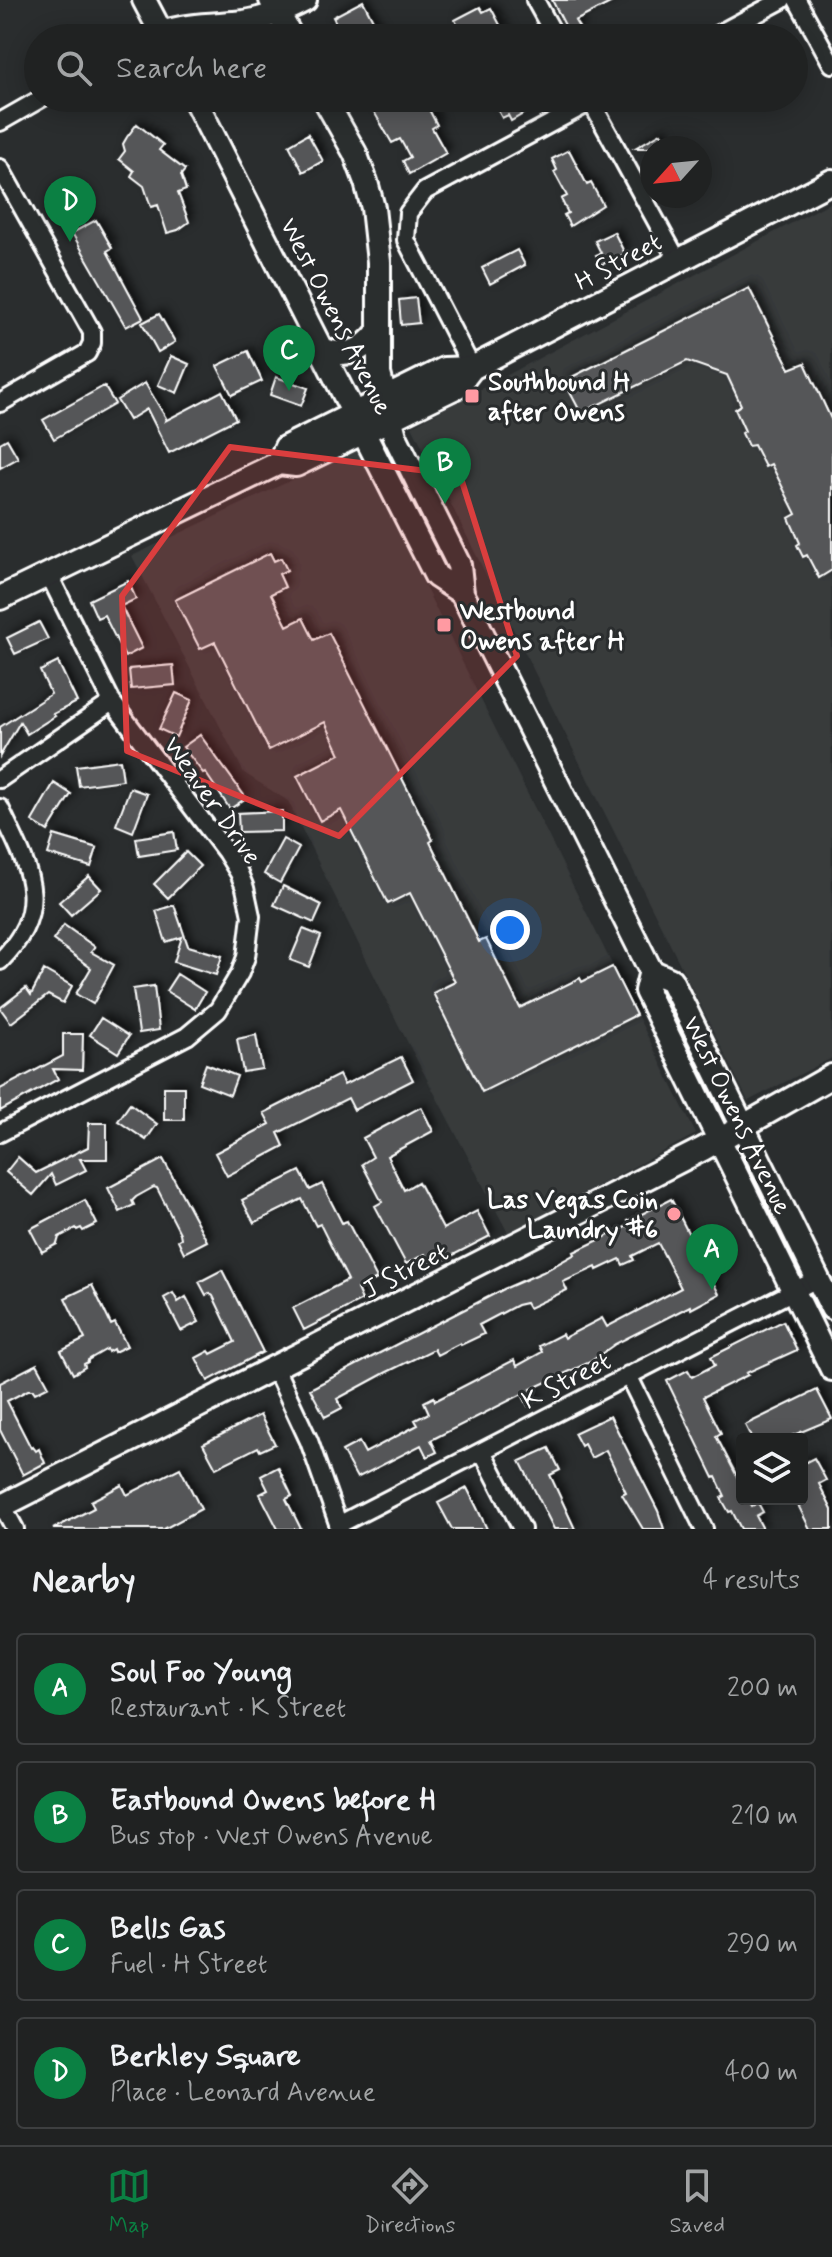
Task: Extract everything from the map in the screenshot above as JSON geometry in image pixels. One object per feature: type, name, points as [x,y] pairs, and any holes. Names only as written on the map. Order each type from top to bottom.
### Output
[{"type":"main road","points":[[144,0],[154,24]]},
{"type":"main road","points":[[214,24],[247,21],[274,6],[305,0]]},
{"type":"main road","points":[[274,6],[284,24]]},
{"type":"main road","name":"West Owens Avenue","points":[[201,112],[436,576],[462,593]]},
{"type":"main road","name":"West Owens Avenue","points":[[332,112],[355,153],[373,208],[379,262],[379,374],[395,436],[459,565],[462,593],[651,971],[671,980],[832,1308]]},
{"type":"main road","name":"H Street","points":[[0,598],[279,463],[286,447],[458,386],[472,368],[832,181]]},
{"type":"main road","points":[[323,350],[341,355],[353,353],[367,346],[378,332]]},
{"type":"main road","name":"West Owens Avenue","points":[[651,971],[646,991],[832,1369]]},
{"type":"main road","name":"J Street","points":[[1,1504],[719,1141],[832,1076]]},
{"type":"street","points":[[535,0],[548,24]]},
{"type":"street","points":[[737,24],[782,0]]},
{"type":"street","points":[[797,0],[832,64]]},
{"type":"street","points":[[0,122],[24,108]]},
{"type":"street","points":[[472,368],[406,240],[408,213],[425,191],[569,112]]},
{"type":"street","points":[[600,112],[678,261]]},
{"type":"street","points":[[0,168],[92,332],[92,343],[87,353],[0,403]]},
{"type":"street","name":"Weaver Drive","points":[[0,1133],[187,1036],[218,1010],[231,993],[246,957],[251,916],[239,873],[112,702],[49,575]]},
{"type":"street","points":[[0,779],[112,702]]},
{"type":"street","points":[[0,808],[31,873],[32,894],[29,917],[20,937],[0,961]]},
{"type":"street","name":"K Street","points":[[339,1527],[817,1279]]},
{"type":"street","points":[[275,1368],[309,1441],[339,1527]]},
{"type":"street","points":[[628,1375],[704,1529]]},
{"type":"street","points":[[482,1451],[522,1529]]},
{"type":"street","points":[[1,1504],[15,1529]]},
{"type":"highlighted area","points":[[230,447],[460,475],[517,656],[339,836],[127,751],[122,596]]},
{"type":"shaded area","points":[[831,202],[832,1058],[748,1101],[412,426]]},
{"type":"shaded area","points":[[357,449],[696,1134],[508,1233],[398,1024],[288,801],[244,773],[132,556]]},
{"type":"building","points":[[552,0],[616,0],[575,21],[577,24],[564,24]]},
{"type":"building","points":[[363,1],[375,24],[334,24],[333,17]]},
{"type":"building","points":[[480,7],[483,12],[491,8],[500,24],[457,24],[455,20]]},
{"type":"building","points":[[374,112],[430,112],[437,125],[432,128],[446,153],[409,174],[403,161],[410,157],[400,139],[392,143]]},
{"type":"building","points":[[499,112],[526,112],[511,121],[508,115],[502,118]]},
{"type":"building","points":[[137,124],[163,145],[159,150],[185,170],[181,175],[186,190],[178,193],[189,222],[178,230],[167,233],[158,205],[151,207],[144,186],[131,176],[134,171],[119,159],[125,151],[123,144]]},
{"type":"building","points":[[308,134],[323,161],[303,172],[289,145]]},
{"type":"building","points":[[569,150],[587,185],[591,183],[603,205],[570,226],[561,199],[567,196],[554,172],[557,170],[552,159]]},
{"type":"building","points":[[96,220],[112,248],[107,251],[143,318],[126,327],[72,233]]},
{"type":"building","points":[[614,232],[625,254],[601,265],[596,255],[601,253],[595,241]]},
{"type":"building","points":[[517,250],[525,265],[490,284],[482,268]]},
{"type":"building","points":[[749,288],[790,369],[805,363],[832,421],[832,570],[819,578],[807,555],[803,557],[797,545],[800,543],[789,518],[796,514],[771,464],[765,467],[754,445],[748,446],[742,433],[745,431],[735,409],[741,405],[727,375],[687,361],[581,413],[564,381]]},
{"type":"building","points":[[416,298],[419,323],[401,325],[399,300]]},
{"type":"building","points":[[159,314],[175,342],[158,352],[142,323]]},
{"type":"building","points":[[248,351],[262,381],[232,395],[217,366]]},
{"type":"building","points":[[171,356],[189,364],[177,393],[158,385]]},
{"type":"building","points":[[276,377],[308,388],[301,406],[270,395]]},
{"type":"building","points":[[145,383],[165,421],[222,391],[236,419],[169,453],[147,409],[129,420],[117,400]]},
{"type":"building","points":[[104,386],[115,404],[54,439],[43,420]]},
{"type":"building","points":[[7,439],[18,458],[0,468],[0,443]]},
{"type":"building","points":[[270,553],[274,561],[281,558],[287,570],[279,574],[285,587],[271,594],[287,626],[303,618],[314,640],[329,633],[433,840],[430,842],[479,942],[486,939],[520,1008],[580,978],[582,982],[612,967],[636,1015],[482,1092],[433,993],[455,982],[410,893],[388,904],[341,810],[320,821],[297,776],[340,754],[325,722],[269,750],[215,642],[200,649],[175,600]]},
{"type":"building","points":[[128,581],[136,599],[121,606],[142,648],[125,657],[104,615],[97,618],[89,600]]},
{"type":"building","points":[[39,622],[48,639],[15,654],[7,638]]},
{"type":"building","points":[[58,662],[77,702],[53,714],[55,716],[27,734],[20,722],[0,756],[0,727],[51,694],[40,671]]},
{"type":"building","points":[[173,665],[175,685],[131,689],[129,669]]},
{"type":"building","points":[[176,693],[192,700],[176,737],[159,729]]},
{"type":"building","points":[[200,735],[246,798],[230,809],[205,772],[183,747]]},
{"type":"building","points":[[120,760],[123,780],[79,786],[76,766]]},
{"type":"building","points":[[54,783],[71,794],[48,831],[32,821]]},
{"type":"building","points":[[130,788],[147,794],[133,832],[116,825]]},
{"type":"building","points":[[282,811],[282,831],[239,832],[238,813]]},
{"type":"building","points":[[174,832],[177,850],[139,856],[136,838]]},
{"type":"building","points":[[54,835],[97,848],[91,867],[48,854]]},
{"type":"building","points":[[283,839],[299,848],[280,883],[264,874]]},
{"type":"building","points":[[186,852],[200,866],[168,898],[154,884]]},
{"type":"building","points":[[89,876],[101,889],[71,915],[59,902]]},
{"type":"building","points":[[283,886],[322,905],[314,923],[274,905]]},
{"type":"building","points":[[174,905],[188,946],[222,956],[216,975],[174,962],[182,937],[166,942],[156,911]]},
{"type":"building","points":[[64,925],[95,947],[91,952],[114,965],[93,1004],[76,994],[91,968],[53,940]]},
{"type":"building","points":[[303,929],[321,936],[309,967],[290,960]]},
{"type":"building","points":[[44,970],[72,986],[63,1003],[48,995],[11,1023],[0,1008],[26,988],[31,995]]},
{"type":"building","points":[[177,974],[205,992],[195,1009],[166,991]]},
{"type":"building","points":[[154,986],[159,1030],[139,1033],[133,989]]},
{"type":"building","points":[[101,1018],[129,1036],[118,1053],[90,1035]]},
{"type":"building","points":[[63,1034],[83,1034],[82,1070],[53,1069],[58,1079],[0,1111],[0,1089],[63,1056]]},
{"type":"building","points":[[256,1035],[262,1069],[243,1072],[237,1039]]},
{"type":"building","points":[[401,1057],[413,1080],[354,1110],[348,1098],[278,1133],[284,1146],[227,1176],[215,1153],[270,1124],[264,1113],[339,1075],[344,1085]]},
{"type":"building","points":[[206,1064],[237,1076],[230,1095],[199,1083]]},
{"type":"building","points":[[164,1087],[184,1087],[184,1120],[164,1120]]},
{"type":"building","points":[[130,1104],[157,1124],[146,1140],[118,1121]]},
{"type":"building","points":[[421,1107],[433,1131],[387,1156],[404,1190],[418,1182],[443,1229],[477,1211],[490,1236],[432,1266],[425,1254],[406,1264],[375,1206],[382,1202],[362,1164],[373,1157],[363,1138]]},
{"type":"building","points":[[89,1123],[107,1123],[107,1159],[80,1159],[86,1170],[56,1185],[51,1174],[33,1195],[6,1172],[18,1157],[36,1173],[88,1147]]},
{"type":"building","points":[[163,1159],[207,1241],[184,1253],[178,1240],[180,1233],[157,1188],[136,1197],[132,1201],[134,1205],[120,1212],[108,1188]]},
{"type":"building","points":[[300,1171],[310,1190],[322,1184],[342,1223],[347,1221],[377,1279],[357,1289],[362,1300],[304,1330],[293,1308],[348,1280],[320,1224],[316,1226],[302,1199],[254,1223],[242,1200]]},
{"type":"building","points":[[671,1199],[719,1294],[615,1344],[590,1362],[531,1389],[537,1401],[528,1406],[522,1394],[431,1440],[437,1452],[427,1457],[421,1445],[357,1478],[342,1451],[359,1442],[365,1453],[418,1425],[415,1420],[429,1413],[424,1402],[434,1397],[435,1401],[514,1360],[517,1366],[542,1352],[539,1346],[562,1334],[564,1338],[602,1318],[607,1327],[681,1288],[658,1243],[632,1256],[634,1260],[623,1265],[620,1259],[563,1282],[567,1290],[529,1308],[526,1303],[517,1305],[479,1325],[484,1334],[461,1345],[437,1355],[434,1349],[385,1373],[337,1399],[342,1408],[325,1417],[310,1389],[543,1272]]},
{"type":"building","points":[[85,1200],[97,1224],[83,1231],[76,1228],[59,1237],[57,1244],[42,1252],[30,1229]]},
{"type":"building","points":[[222,1270],[263,1352],[208,1381],[196,1358],[235,1342],[213,1296],[209,1293],[206,1295],[199,1282]]},
{"type":"building","points":[[92,1285],[111,1325],[115,1323],[127,1346],[114,1352],[107,1349],[73,1374],[61,1351],[85,1339],[65,1298]]},
{"type":"building","points":[[173,1293],[178,1302],[186,1297],[199,1322],[181,1331],[164,1298]]},
{"type":"building","points":[[783,1321],[797,1350],[703,1397],[721,1433],[716,1436],[736,1474],[736,1505],[759,1505],[763,1512],[756,1516],[763,1529],[741,1529],[732,1511],[729,1512],[721,1498],[725,1496],[667,1381],[688,1370],[692,1377],[715,1365],[711,1357]]},
{"type":"building","points":[[37,1364],[49,1386],[35,1393],[28,1390],[7,1401],[31,1448],[39,1449],[45,1463],[23,1475],[0,1430],[0,1383]]},
{"type":"building","points":[[817,1390],[832,1419],[798,1433],[749,1433],[745,1425]]},
{"type":"building","points":[[260,1415],[275,1444],[260,1451],[258,1447],[216,1468],[203,1444]]},
{"type":"building","points":[[610,1416],[664,1529],[643,1529],[622,1494],[626,1492],[606,1450],[591,1458],[574,1433]]},
{"type":"building","points":[[549,1448],[560,1470],[550,1475],[575,1529],[554,1529],[520,1461]]},
{"type":"building","points":[[814,1458],[826,1480],[819,1484],[832,1510],[832,1529],[810,1529],[798,1505],[808,1505],[808,1461]]},
{"type":"building","points":[[278,1467],[292,1496],[286,1499],[301,1529],[278,1529],[260,1494],[268,1490],[261,1476]]},
{"type":"building","points":[[180,1468],[201,1509],[164,1529],[53,1529],[94,1508],[91,1501],[122,1485],[127,1495]]},
{"type":"building","points":[[467,1488],[487,1529],[452,1529],[438,1503]]},
{"type":"place","name":"Berkley Square","points":[[70,242]]},
{"type":"place","name":"Bells Gas","points":[[289,391]]},
{"type":"place","name":"Southbound H after Owens","points":[[472,396]]},
{"type":"place","name":"Eastbound Owens before H","points":[[445,504]]},
{"type":"place","name":"Westbound Owens after H","points":[[444,625]]},
{"type":"place","name":"Las Vegas Coin Laundry #6","points":[[674,1214]]},
{"type":"place","name":"Soul Foo Young","points":[[712,1290]]}]
